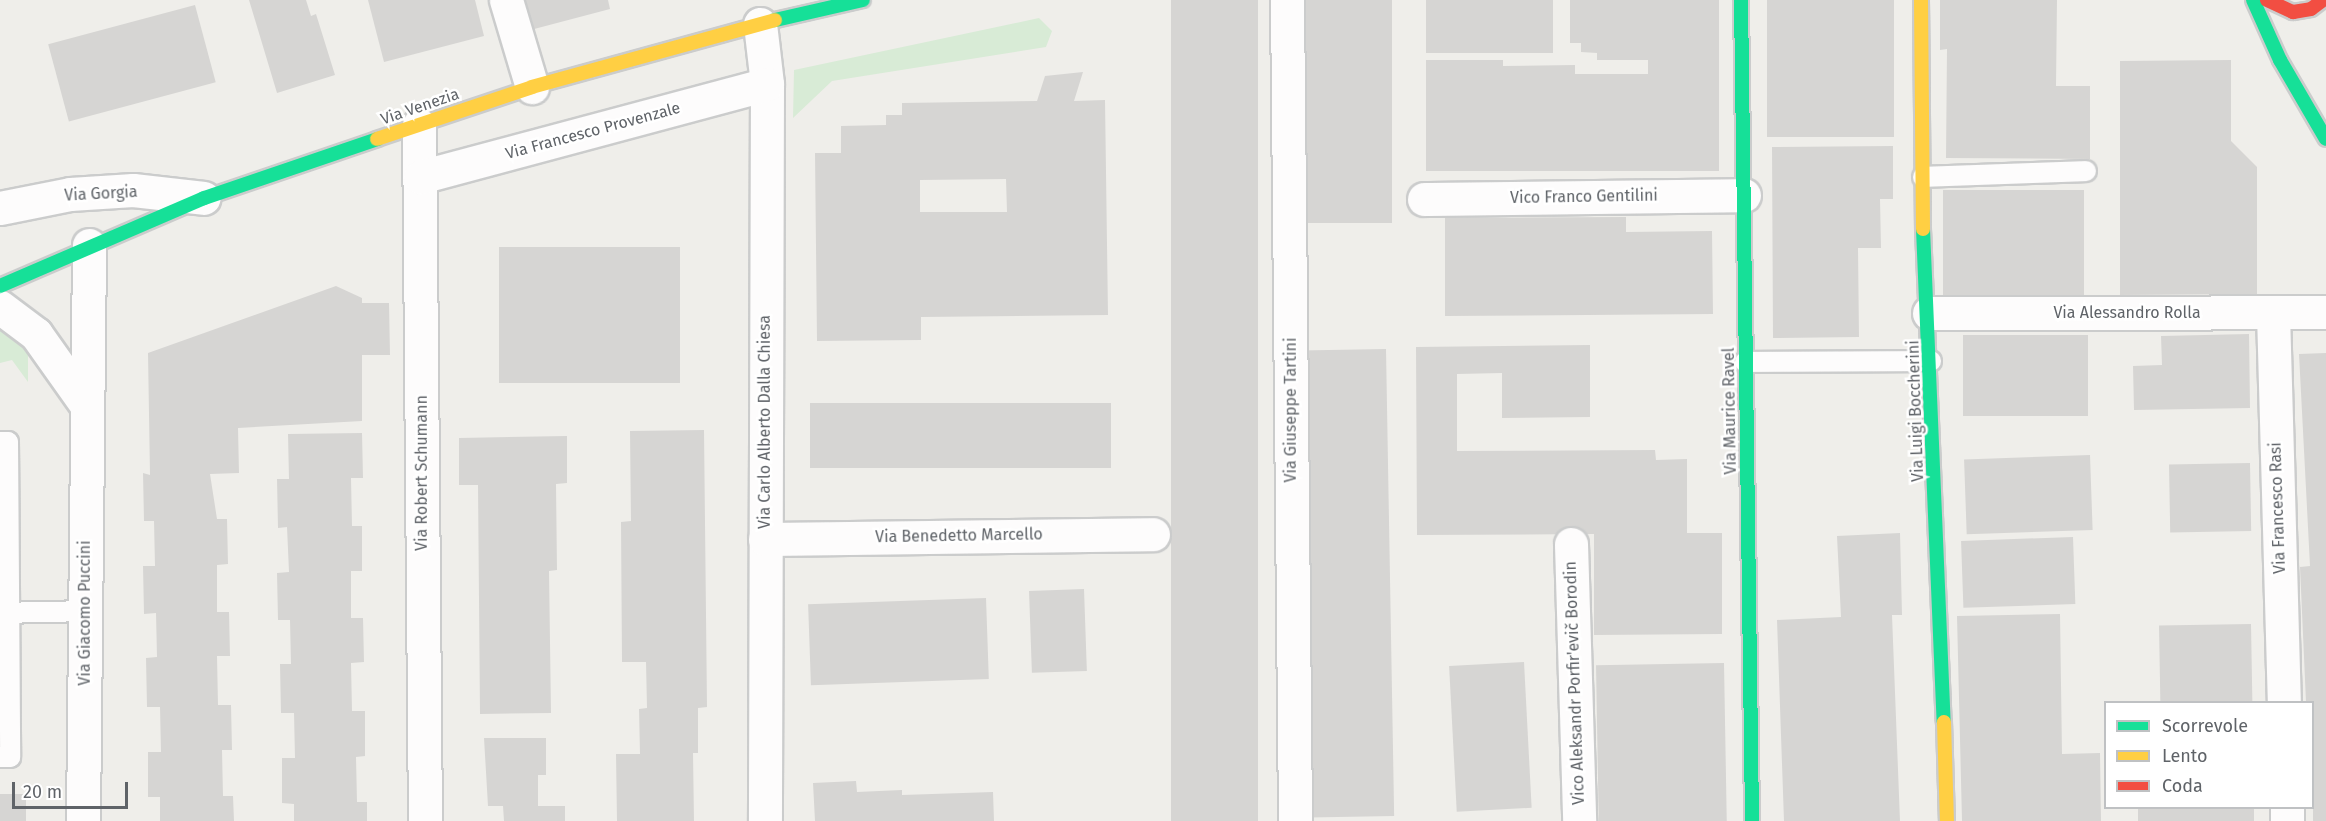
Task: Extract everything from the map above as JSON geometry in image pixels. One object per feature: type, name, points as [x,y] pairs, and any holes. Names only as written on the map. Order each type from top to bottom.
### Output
[{"type":"street","points":[[506,0],[532,87]]},
{"type":"street","name":"Via Venezia","points":[[0,286],[204,198],[532,87],[760,24],[863,0]]},
{"type":"street","name":"Via Giuseppe Tartini","points":[[1287,0],[1295,821]]},
{"type":"street","name":"Via Maurice Ravel","points":[[1741,0],[1752,821]]},
{"type":"street","name":"Via Luigi Boccherini","points":[[1921,0],[1923,268],[1929,313],[1947,821]]},
{"type":"street","points":[[2253,0],[2280,60],[2326,139]]},
{"type":"street","points":[[2267,0],[2293,12],[2311,9],[2324,0],[2326,4]]},
{"type":"street","name":"Via Carlo Alberto Dalla Chiesa","points":[[760,24],[766,84],[765,821]]},
{"type":"street","name":"Via Francesco Provenzale","points":[[420,177],[766,84]]},
{"type":"street","name":"Via Robert Schumann","points":[[419,125],[425,821]]},
{"type":"street","name":"Via Gorgia","points":[[0,208],[70,194],[133,190],[204,198]]},
{"type":"street","name":"Vico Franco Gentilini","points":[[1424,199],[1744,195]]},
{"type":"street","name":"Via Giacomo Puccini","points":[[83,821],[89,246]]},
{"type":"street","points":[[0,307],[36,334],[87,406]]},
{"type":"street","name":"Via Francesco Rasi","points":[[2273,312],[2284,701]]},
{"type":"street","name":"Via Alessandro Rolla","points":[[1929,313],[2326,312]]},
{"type":"street","name":"Via Benedetto Marcello","points":[[765,539],[1153,534]]},
{"type":"street","name":"Vico Aleksandr Porfir'evič Borodin","points":[[1571,544],[1579,821]]},
{"type":"lane","points":[[1923,177],[2086,171]]},
{"type":"lane","points":[[1745,362],[1931,361]]},
{"type":"lane","points":[[0,442],[8,442],[4,612],[10,756],[0,757]]},
{"type":"lane","points":[[4,612],[85,611]]},
{"type":"green space","points":[[1039,18],[1052,31],[1046,47],[832,81],[793,118],[794,70]]},
{"type":"green space","points":[[0,311],[28,336],[28,382],[12,360],[0,363]]},
{"type":"building","points":[[249,0],[306,0],[311,16],[316,14],[335,75],[277,93]]},
{"type":"building","points":[[368,0],[475,0],[484,36],[384,62]]},
{"type":"building","points":[[510,0],[608,0],[610,9],[519,33]]},
{"type":"building","points":[[1171,0],[1258,0],[1258,821],[1171,821]]},
{"type":"building","points":[[1302,0],[1392,0],[1392,223],[1302,223]]},
{"type":"building","points":[[1426,0],[1553,0],[1553,53],[1426,53]]},
{"type":"building","points":[[1570,0],[1719,0],[1719,171],[1426,171],[1426,60],[1503,60],[1503,66],[1575,65],[1575,74],[1648,74],[1648,60],[1597,60],[1597,53],[1581,52],[1581,43],[1570,43]]},
{"type":"building","points":[[1767,0],[1894,0],[1894,137],[1767,137]]},
{"type":"building","points":[[1940,0],[2057,0],[2056,86],[2090,86],[2090,159],[1946,158],[1947,49],[1940,50]]},
{"type":"building","points":[[195,5],[216,82],[69,122],[48,44]]},
{"type":"building","points":[[2231,60],[2231,141],[2257,167],[2257,294],[2120,295],[2120,61]]},
{"type":"building","points":[[1083,72],[1074,101],[1105,100],[1108,315],[921,317],[921,340],[817,341],[815,153],[841,153],[841,126],[886,125],[886,115],[902,115],[902,103],[1037,101],[1045,76]],"holes":[[[1006,179],[1007,212],[920,212],[920,180]]]},
{"type":"building","points":[[1893,146],[1893,199],[1880,199],[1881,248],[1858,248],[1859,337],[1773,338],[1772,147]]},
{"type":"building","points":[[1943,190],[2084,190],[2084,299],[1943,299]]},
{"type":"building","points":[[1626,217],[1626,232],[1712,231],[1713,314],[1445,316],[1445,218]]},
{"type":"building","points":[[499,247],[680,247],[680,383],[499,383]]},
{"type":"building","points":[[336,286],[362,298],[362,303],[389,303],[390,355],[362,355],[362,421],[238,428],[239,473],[210,474],[217,519],[227,519],[228,564],[217,565],[217,612],[229,612],[230,656],[217,656],[218,705],[231,705],[232,750],[222,750],[223,796],[233,796],[234,821],[160,821],[160,797],[148,797],[148,752],[161,752],[160,707],[147,707],[146,658],[157,657],[156,613],[144,614],[143,566],[155,566],[154,521],[144,521],[143,473],[150,475],[148,353]]},
{"type":"building","points":[[2249,334],[2250,408],[2134,410],[2133,366],[2162,365],[2161,336]]},
{"type":"building","points":[[1963,335],[2088,335],[2088,416],[1963,416]]},
{"type":"building","points":[[1590,345],[1590,417],[1502,418],[1502,373],[1457,374],[1457,451],[1655,450],[1656,460],[1687,459],[1687,533],[1722,533],[1722,634],[1594,635],[1594,534],[1417,535],[1416,347]]},
{"type":"building","points":[[1386,349],[1394,816],[1309,817],[1301,350]]},
{"type":"building","points":[[2326,353],[2326,821],[2313,821],[2314,701],[2306,701],[2300,567],[2310,566],[2299,354]]},
{"type":"building","points":[[810,403],[1111,403],[1111,468],[810,468]]},
{"type":"building","points":[[704,430],[707,707],[698,708],[698,753],[693,753],[694,821],[617,821],[616,754],[640,754],[639,709],[647,708],[646,662],[622,662],[621,522],[631,521],[630,431]]},
{"type":"building","points":[[362,433],[363,478],[351,478],[352,526],[362,526],[362,571],[351,571],[351,618],[363,618],[364,662],[351,663],[352,711],[365,711],[365,756],[356,757],[357,802],[367,802],[367,821],[294,821],[294,804],[282,803],[282,758],[295,758],[294,713],[281,713],[280,664],[291,664],[290,620],[278,620],[277,573],[289,572],[287,527],[278,528],[277,479],[289,479],[288,434]]},
{"type":"building","points":[[567,436],[567,483],[556,484],[557,570],[549,571],[551,713],[480,714],[478,485],[459,485],[459,438]]},
{"type":"building","points":[[2090,455],[2093,530],[1967,534],[1964,459]]},
{"type":"building","points":[[2250,463],[2251,531],[2170,532],[2169,464]]},
{"type":"building","points":[[1900,533],[1902,615],[1892,615],[1900,821],[1784,821],[1777,620],[1841,617],[1837,536]]},
{"type":"building","points":[[2073,537],[2075,604],[1963,608],[1961,541]]},
{"type":"building","points":[[1084,589],[1087,671],[1032,673],[1029,591]]},
{"type":"building","points":[[986,598],[989,679],[811,685],[808,604]]},
{"type":"building","points":[[2060,614],[2062,754],[2100,753],[2101,821],[1962,821],[1957,616]]},
{"type":"building","points":[[2251,624],[2252,701],[2160,701],[2159,626]]},
{"type":"building","points":[[1524,662],[1532,808],[1457,812],[1449,666]]},
{"type":"building","points":[[1724,663],[1727,821],[1599,821],[1596,665]]},
{"type":"building","points":[[484,738],[546,738],[546,775],[538,775],[538,806],[565,806],[565,821],[504,821],[503,806],[488,806]]},
{"type":"building","points":[[856,781],[857,792],[902,790],[902,795],[993,792],[994,821],[815,821],[813,783]]},
{"type":"building","points":[[0,794],[26,794],[26,821],[0,821]]},
{"type":"building","points":[[2138,809],[2254,809],[2254,821],[2138,821]]},
{"type":"traffic: fast","points":[[775,20],[863,0]]},
{"type":"traffic: fast","points":[[1741,0],[1752,821]]},
{"type":"traffic: fast","points":[[2253,0],[2280,60],[2326,139]]},
{"type":"traffic: fast","points":[[0,286],[204,198],[377,139]]},
{"type":"traffic: fast","points":[[1923,229],[1944,722]]},
{"type":"traffic: slow","points":[[1921,0],[1923,229]]},
{"type":"traffic: slow","points":[[377,139],[532,87],[775,20]]},
{"type":"traffic: slow","points":[[1944,722],[1947,821]]},
{"type":"traffic: jam","points":[[2267,0],[2293,12],[2311,9],[2323,0]]}]
